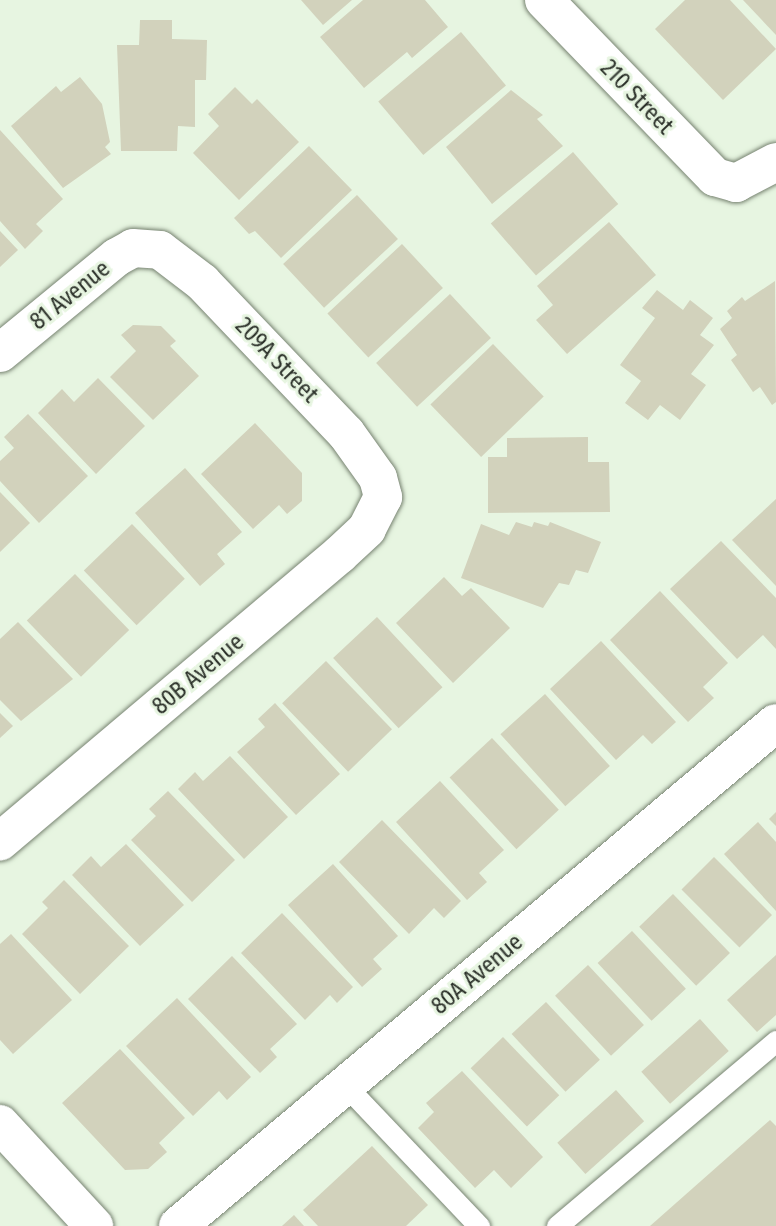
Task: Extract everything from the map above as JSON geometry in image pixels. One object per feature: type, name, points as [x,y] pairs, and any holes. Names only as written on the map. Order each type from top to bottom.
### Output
[{"type":"street","name":"210 Street","points":[[544,0],[715,177],[736,183],[776,162]]},
{"type":"street","name":"81 Avenue","points":[[0,354],[117,257],[146,246]]},
{"type":"street","name":"209A Street","points":[[146,246],[178,261],[202,282],[346,433],[378,478],[383,497]]},
{"type":"street","name":"80B Avenue","points":[[0,841],[340,555],[368,529],[383,497]]},
{"type":"street","name":"80A Avenue","points":[[178,1226],[776,723]]},
{"type":"street","points":[[0,1124],[94,1226]]},
{"type":"lane","points":[[556,1226],[776,1041]]},
{"type":"lane","points":[[345,1085],[479,1226]]},
{"type":"building","points":[[301,0],[352,0],[323,25]]},
{"type":"building","points":[[363,0],[425,0],[448,27],[412,58],[407,52],[364,88],[320,37]]},
{"type":"building","points":[[685,0],[730,0],[776,49],[723,100],[655,29]]},
{"type":"building","points":[[743,0],[776,0],[776,35]]},
{"type":"building","points":[[140,20],[172,20],[172,39],[207,40],[206,80],[195,80],[195,127],[178,126],[177,151],[121,151],[117,45],[139,45]]},
{"type":"building","points":[[461,32],[506,86],[423,155],[378,101]]},
{"type":"building","points":[[80,77],[102,104],[110,142],[105,147],[111,154],[63,188],[11,126],[56,86],[61,92]]},
{"type":"building","points":[[235,87],[252,104],[257,99],[299,142],[239,200],[193,153],[219,126],[208,114]]},
{"type":"building","points":[[511,90],[543,115],[537,119],[563,146],[492,204],[446,147]]},
{"type":"building","points":[[0,130],[63,199],[36,224],[43,231],[25,249],[0,221]]},
{"type":"building","points":[[309,146],[352,190],[281,258],[255,231],[249,234],[234,218]]},
{"type":"building","points":[[573,152],[618,204],[536,276],[491,224]]},
{"type":"building","points":[[357,195],[398,239],[324,308],[283,264]]},
{"type":"building","points":[[609,222],[656,275],[567,354],[536,320],[553,305],[537,286]]},
{"type":"building","points":[[0,231],[18,250],[0,267]]},
{"type":"building","points":[[402,244],[443,288],[368,357],[327,314]]},
{"type":"building","points":[[775,281],[776,402],[772,405],[760,387],[753,392],[731,360],[737,355],[720,329],[732,318],[727,311],[742,297],[745,301]]},
{"type":"building","points":[[657,290],[683,310],[690,300],[713,318],[700,335],[714,345],[691,374],[706,385],[680,420],[660,405],[648,420],[625,403],[641,381],[620,365],[655,318],[642,308]]},
{"type":"building","points":[[450,294],[491,338],[417,407],[376,363]]},
{"type":"building","points":[[133,325],[161,326],[176,341],[170,346],[199,376],[153,420],[110,377],[136,351],[121,335]]},
{"type":"building","points":[[493,344],[544,397],[481,457],[430,404]]},
{"type":"building","points":[[98,378],[145,426],[96,474],[38,413],[62,389],[74,402]]},
{"type":"building","points":[[28,414],[88,476],[39,523],[0,481],[0,461],[14,448],[4,437]]},
{"type":"building","points":[[255,423],[302,473],[302,501],[287,514],[279,505],[253,529],[201,474]]},
{"type":"building","points":[[588,437],[588,462],[609,462],[610,512],[488,513],[488,457],[507,457],[507,438]]},
{"type":"building","points":[[185,468],[242,532],[217,554],[225,564],[200,586],[135,513]]},
{"type":"building","points":[[0,492],[30,523],[0,552]]},
{"type":"building","points":[[776,499],[776,586],[732,540]]},
{"type":"building","points":[[516,522],[532,527],[534,522],[548,526],[550,522],[601,542],[588,573],[576,570],[569,585],[559,583],[543,608],[461,578],[481,524],[509,535]]},
{"type":"building","points":[[132,524],[185,579],[137,625],[84,571]]},
{"type":"building","points":[[721,541],[776,598],[776,649],[763,635],[737,659],[670,589]]},
{"type":"building","points":[[75,574],[129,630],[81,677],[27,621]]},
{"type":"building","points":[[444,577],[462,596],[471,588],[510,628],[453,683],[396,623]]},
{"type":"building","points":[[660,591],[728,663],[703,687],[714,698],[688,722],[610,640]]},
{"type":"building","points":[[377,617],[442,687],[399,728],[333,658]]},
{"type":"building","points":[[18,622],[73,679],[21,721],[0,700],[0,639]]},
{"type":"building","points":[[601,641],[676,722],[652,744],[643,735],[616,760],[550,689]]},
{"type":"building","points":[[326,661],[392,729],[348,772],[282,703]]},
{"type":"building","points":[[545,694],[610,766],[565,806],[500,734]]},
{"type":"building","points":[[275,703],[340,774],[296,815],[237,752],[265,727],[258,719]]},
{"type":"building","points":[[0,713],[13,726],[0,738]]},
{"type":"building","points":[[492,738],[559,810],[516,849],[450,778]]},
{"type":"building","points":[[230,756],[288,817],[244,859],[178,789],[195,772],[203,781]]},
{"type":"building","points":[[440,781],[504,850],[479,873],[487,882],[467,900],[396,822]]},
{"type":"building","points":[[168,791],[235,860],[192,902],[131,840],[156,816],[149,809]]},
{"type":"building","points":[[776,812],[776,826],[769,819]]},
{"type":"building","points":[[382,820],[461,901],[444,918],[434,908],[409,934],[339,862]]},
{"type":"building","points":[[758,822],[776,842],[776,911],[724,854]]},
{"type":"building","points":[[126,844],[184,905],[140,946],[72,875],[91,856],[101,867]]},
{"type":"building","points":[[714,857],[772,915],[739,948],[681,890]]},
{"type":"building","points":[[333,864],[398,936],[373,959],[382,969],[362,987],[288,905]]},
{"type":"building","points":[[64,880],[129,946],[80,994],[22,934],[48,908],[42,902]]},
{"type":"building","points":[[673,894],[730,953],[696,986],[639,927]]},
{"type":"building","points":[[282,913],[353,987],[337,1003],[330,995],[305,1020],[241,953]]},
{"type":"building","points":[[632,931],[686,989],[652,1021],[598,963]]},
{"type":"building","points":[[11,934],[72,1000],[13,1054],[0,1040],[0,944]]},
{"type":"building","points":[[776,955],[776,1015],[757,1032],[727,1000]]},
{"type":"building","points":[[232,956],[297,1024],[270,1049],[277,1057],[260,1073],[188,999]]},
{"type":"building","points":[[588,965],[644,1025],[611,1056],[555,996]]},
{"type":"building","points":[[177,998],[251,1077],[227,1100],[219,1091],[193,1116],[126,1046]]},
{"type":"building","points":[[546,1002],[600,1060],[566,1092],[512,1034]]},
{"type":"building","points":[[700,1019],[729,1051],[670,1104],[641,1072]]},
{"type":"building","points":[[503,1037],[559,1095],[527,1127],[471,1068]]},
{"type":"building","points":[[120,1049],[185,1118],[159,1143],[167,1152],[148,1169],[125,1170],[62,1103]]},
{"type":"building","points":[[462,1071],[543,1157],[511,1188],[494,1170],[475,1188],[418,1128],[434,1112],[426,1103]]},
{"type":"building","points":[[616,1090],[644,1121],[585,1174],[557,1143]]},
{"type":"building","points":[[770,1120],[776,1126],[776,1226],[650,1226]]},
{"type":"building","points":[[372,1146],[428,1205],[406,1226],[318,1226],[303,1210]]},
{"type":"building","points":[[294,1215],[304,1226],[282,1226]]}]
